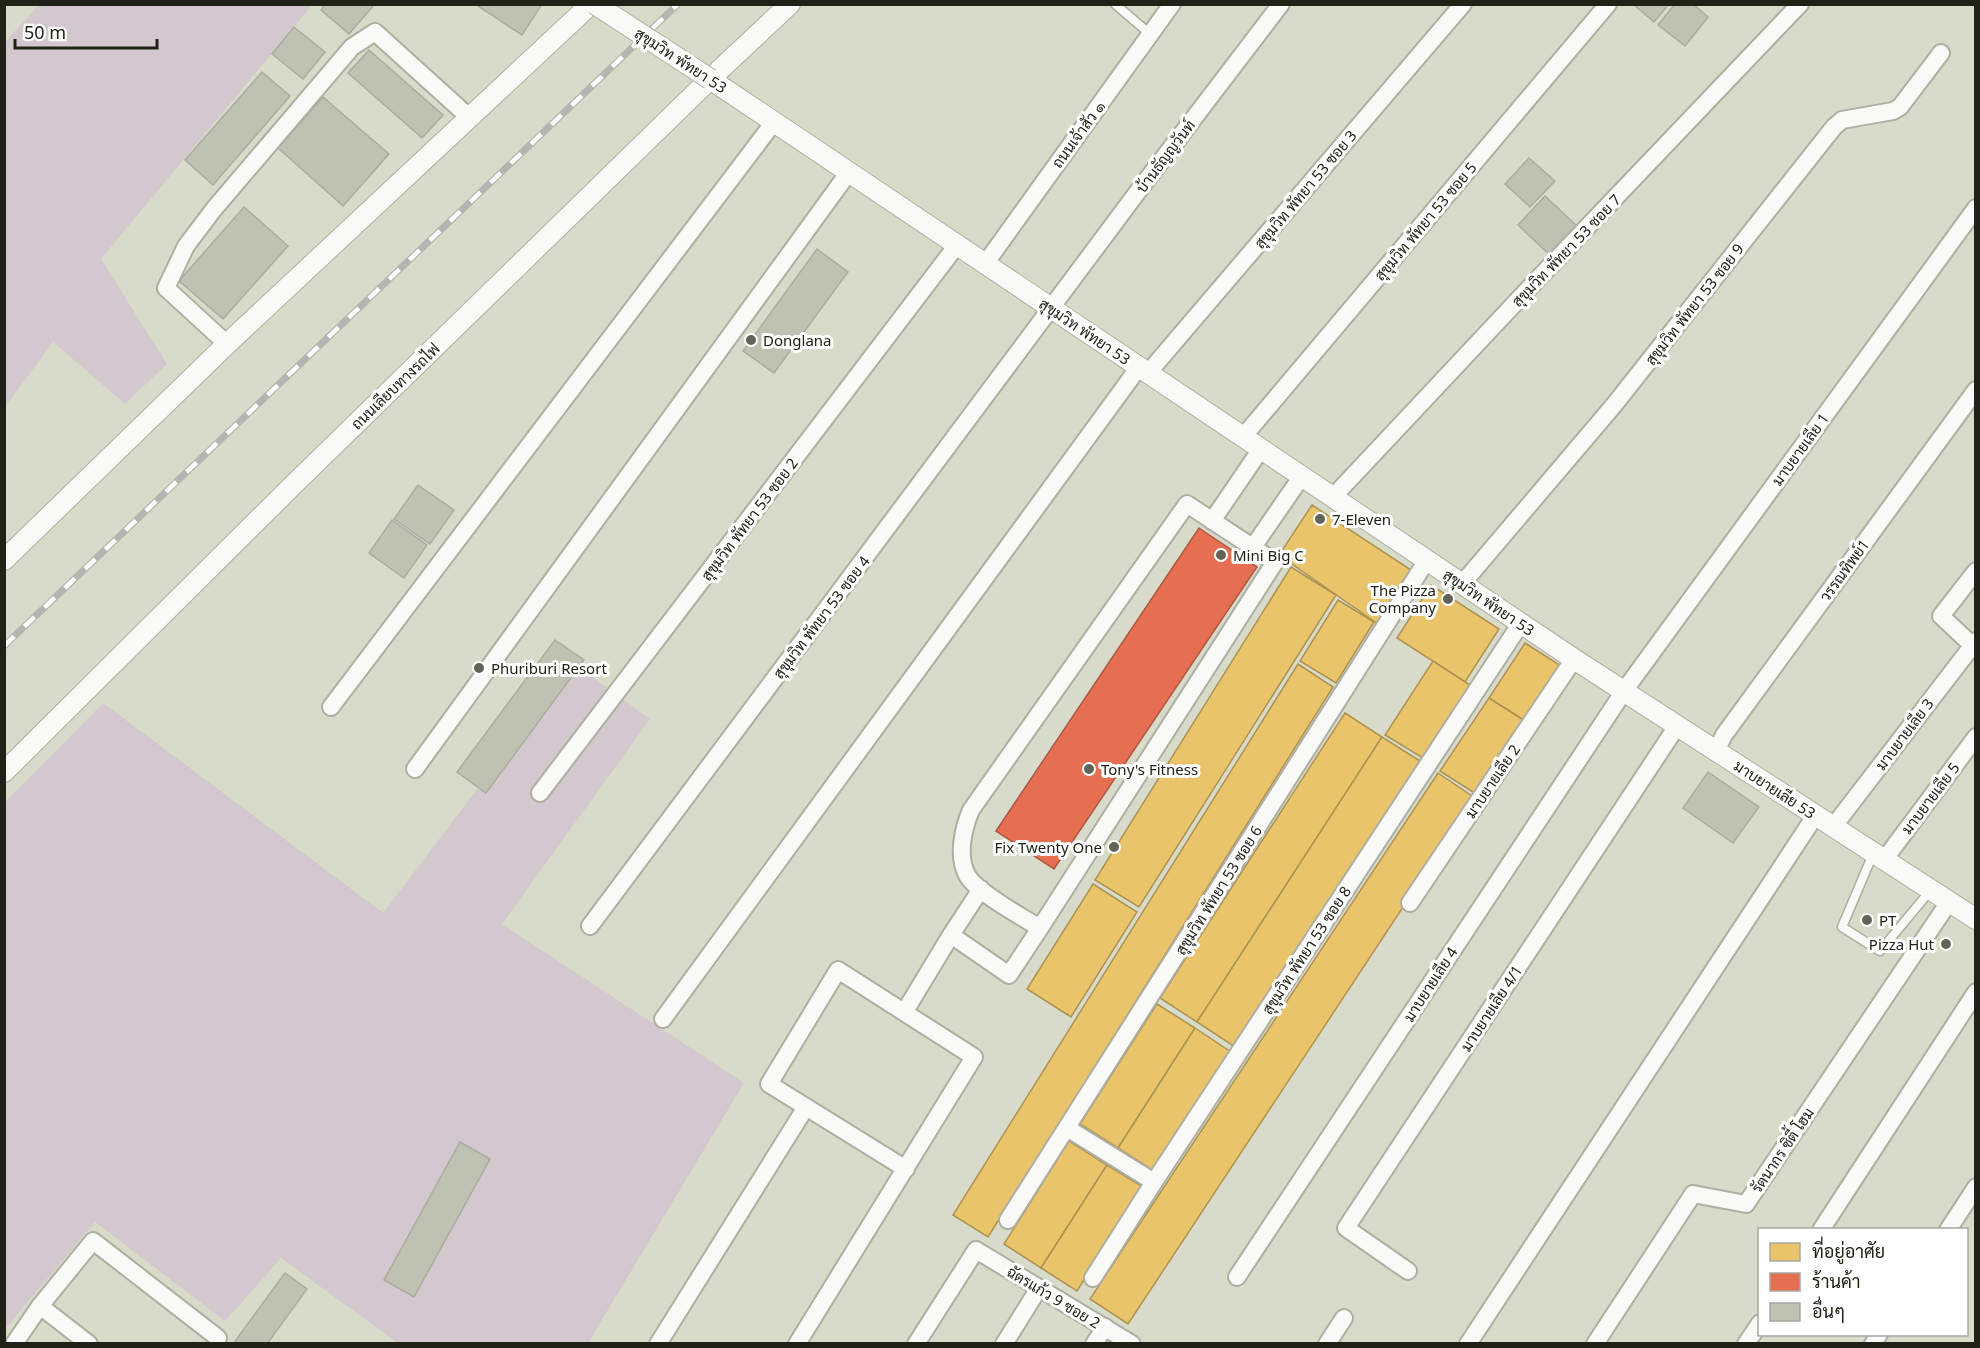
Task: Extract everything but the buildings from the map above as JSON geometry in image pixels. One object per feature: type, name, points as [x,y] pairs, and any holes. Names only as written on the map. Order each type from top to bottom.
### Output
[{"type":"street","points":[[4,560],[227,344],[591,4]]},
{"type":"street","name":"สุขุมวิท พัทยา 53","points":[[595,4],[1574,659]]},
{"type":"street","name":"ถนนเลียบทางรถไฟ","points":[[4,772],[296,482],[790,4]]},
{"type":"street","name":"ถนนเจ้าสัว ๑","points":[[985,264],[1172,4]]},
{"type":"street","name":"บ้านธัญญวันท์","points":[[1052,308],[1281,4]]},
{"type":"street","name":"สุขุมวิท พัทยา 53 ซอย 3","points":[[663,1019],[1143,370],[1463,4]]},
{"type":"street","name":"สุขุมวิท พัทยา 53 ซอย 5","points":[[1243,437],[1608,4]]},
{"type":"street","name":"สุขุมวิท พัทยา 53 ซอย 7","points":[[1333,497],[1800,4]]},
{"type":"street","points":[[227,344],[166,288],[186,246],[214,209],[352,48],[375,32],[470,118]]},
{"type":"street","name":"สุขุมวิท พัทยา 53 ซอย 9","points":[[1462,584],[1614,405],[1834,127],[1842,120],[1893,111],[1900,107],[1941,53]]},
{"type":"street","points":[[331,707],[774,122]]},
{"type":"street","points":[[415,769],[849,172]]},
{"type":"street","name":"มาบยายเลีย 1","points":[[1624,691],[1976,208]]},
{"type":"street","name":"สุขุมวิท พัทยา 53 ซอย 2","points":[[540,793],[957,245]]},
{"type":"street","name":"สุขุมวิท พัทยา 53 ซอย 4","points":[[590,926],[1052,308]]},
{"type":"street","name":"วรรณทิพย์1","points":[[1716,751],[1724,735],[1976,390]]},
{"type":"street","points":[[1212,521],[1260,448]]},
{"type":"street","points":[[1252,547],[1302,476]]},
{"type":"street","points":[[951,935],[1009,975],[1040,928],[1275,562],[1187,504],[971,810],[963,829],[962,852],[967,875],[981,890],[1040,928]]},
{"type":"street","name":"สุขุมวิท พัทยา 53 ซอย 6","points":[[1008,1220],[1427,560]]},
{"type":"street","points":[[1974,643],[1941,616],[1976,571]]},
{"type":"street","name":"สุขุมวิท พัทยา 53 ซอย 8","points":[[1093,1278],[1521,623]]},
{"type":"street","name":"มาบยายเลีย 3","points":[[1833,827],[1974,643]]},
{"type":"street","name":"มาบยายเลีย 53","points":[[1574,659],[1976,920]]},
{"type":"street","name":"มาบยายเลีย 2","points":[[1410,903],[1574,659]]},
{"type":"street","name":"มาบยายเลีย 4","points":[[1237,1277],[1624,691]]},
{"type":"street","name":"มาบยายเลีย 4/1","points":[[1408,1271],[1346,1228],[1677,726]]},
{"type":"street","name":"มาบยายเลีย 5","points":[[1879,857],[1976,737]]},
{"type":"street","points":[[1468,1344],[1815,816]]},
{"type":"street","points":[[905,1011],[981,890]]},
{"type":"street","name":"รัตนากร ซิตี้ โฮม","points":[[1595,1344],[1693,1194],[1746,1204],[1949,902]]},
{"type":"street","points":[[797,1344],[906,1170],[974,1057],[838,970],[769,1084],[906,1170]]},
{"type":"street","points":[[1822,1228],[1976,992]]},
{"type":"street","points":[[658,1344],[806,1107]]},
{"type":"street","points":[[1067,1128],[1154,1182]]},
{"type":"street","points":[[1949,1228],[1976,1188]]},
{"type":"street","points":[[14,1344],[40,1306],[93,1241],[218,1338]]},
{"type":"street","name":"ฉัตรแก้ว 9 ซอย 2","points":[[916,1344],[975,1250],[1132,1344]]},
{"type":"street","points":[[1004,1344],[1039,1288]]},
{"type":"street","points":[[40,1306],[89,1344]]},
{"type":"street","points":[[1327,1344],[1344,1317]]},
{"type":"street","points":[[1746,1344],[1758,1326]]},
{"type":"street","points":[[1094,1344],[1105,1327]]},
{"type":"lane","points":[[1115,4],[1150,34]]},
{"type":"lane","points":[[1879,857],[1842,927],[1880,951],[1931,891]]},
{"type":"shaded area","points":[[39,5],[312,5],[101,259],[167,364],[125,404],[53,342],[5,407],[5,42]]},
{"type":"shaded area","points":[[573,663],[650,719],[502,924],[744,1083],[588,1343],[398,1343],[281,1258],[225,1321],[95,1222],[5,1329],[5,802],[103,703],[383,913]]},
{"type":"railway","points":[[4,646],[678,4]]},
{"type":"place","name":"Donglana","points":[[751,340]]},
{"type":"place","name":"7-Eleven","points":[[1320,519]]},
{"type":"place","name":"Mini Big C","points":[[1221,555]]},
{"type":"place","name":"The Pizza Company","points":[[1448,599]]},
{"type":"place","name":"Phuriburi Resort","points":[[479,668]]},
{"type":"place","name":"Tony's Fitness","points":[[1089,769]]},
{"type":"place","name":"Fix Twenty One","points":[[1114,847]]},
{"type":"place","name":"PT","points":[[1867,920]]},
{"type":"place","name":"Pizza Hut","points":[[1946,944]]}]
